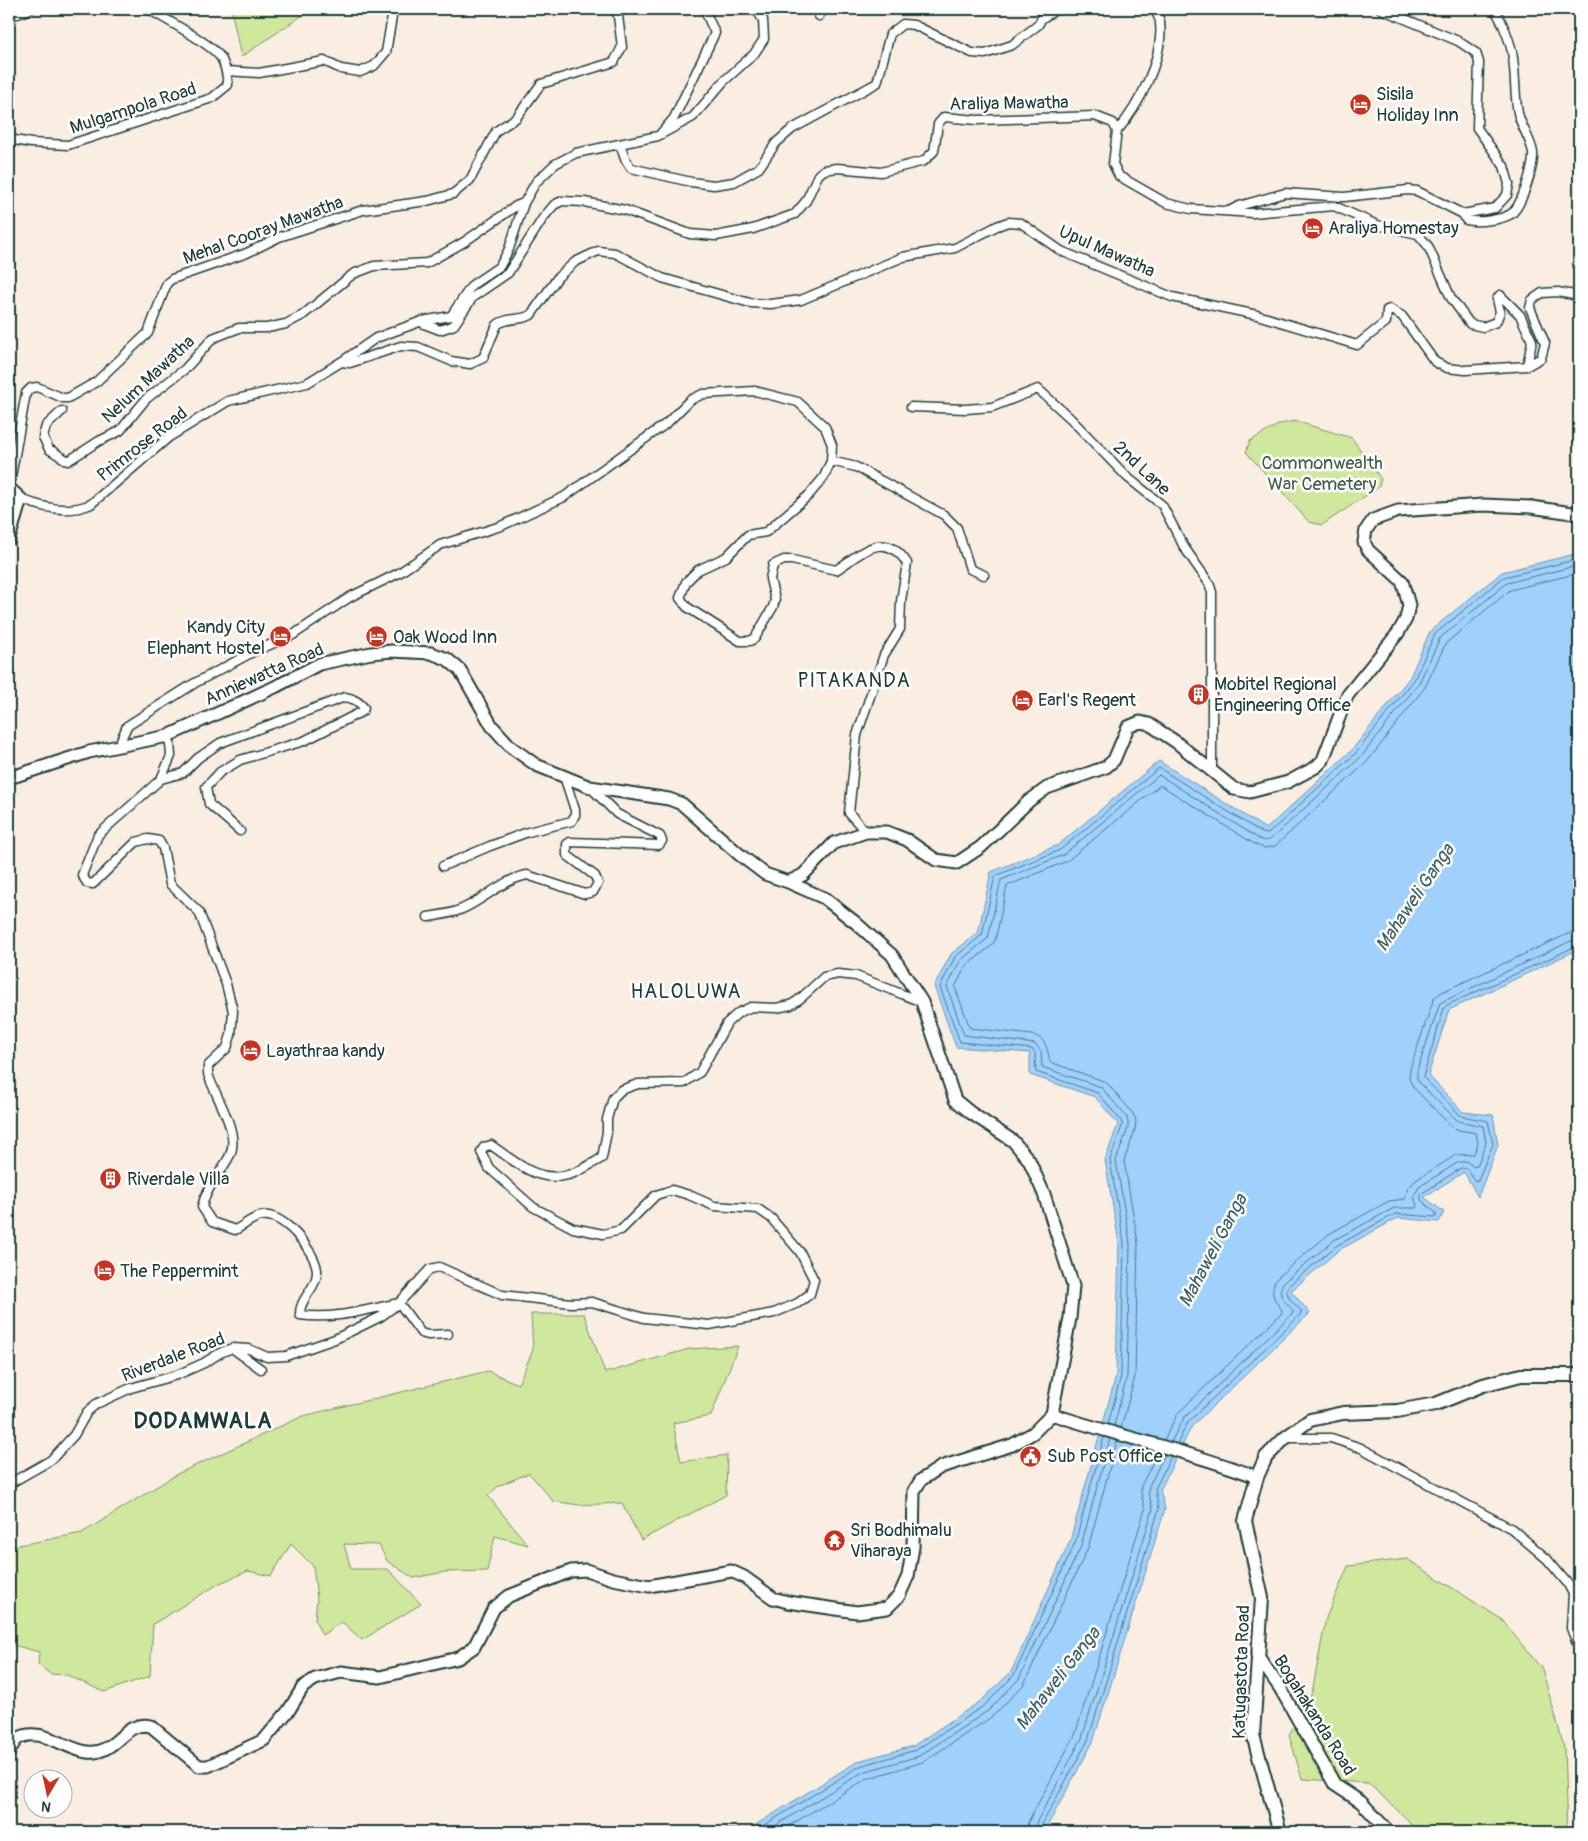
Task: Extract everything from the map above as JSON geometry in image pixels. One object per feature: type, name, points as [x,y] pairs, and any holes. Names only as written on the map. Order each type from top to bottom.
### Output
[{"type":"main road","name":"Katugastota Road","points":[[1280,1832],[1253,1735],[1262,1598],[1245,1522],[1257,1477],[1266,1457],[1285,1438],[1310,1420],[1343,1413],[1397,1411],[1436,1404],[1483,1385],[1521,1375],[1579,1375]]},
{"type":"street","points":[[9,13],[18,14],[30,9]]},
{"type":"street","points":[[140,9],[150,10],[212,48],[222,58],[226,71],[259,73],[324,61],[340,68],[360,72],[374,66],[386,52],[393,11],[395,9]]},
{"type":"street","name":"Mehal Cooray Mawatha","points":[[9,488],[26,393],[31,388],[37,387],[68,398],[96,382],[148,333],[167,283],[172,279],[247,253],[279,237],[362,210],[427,201],[453,194],[470,180],[496,131],[516,118],[541,84],[614,62],[622,47],[618,16],[615,9]]},
{"type":"street","points":[[658,136],[674,118],[715,32],[704,9]]},
{"type":"street","name":"Primrose Road","points":[[21,499],[33,504],[69,510],[81,509],[91,504],[168,438],[228,401],[308,383],[376,338],[422,320],[451,316],[472,285],[500,266],[509,249],[524,203],[536,182],[554,164],[576,153],[658,136],[694,117],[724,81],[754,54],[764,39],[763,20],[756,9]]},
{"type":"street","points":[[620,144],[625,159],[631,168],[690,182],[714,185],[734,182],[759,168],[776,143],[792,129],[877,83],[890,34],[902,24],[914,25],[972,53],[984,54],[1012,45],[1038,25],[1047,9]]},
{"type":"street","points":[[1043,18],[1057,9]]},
{"type":"street","points":[[1154,9],[1160,22],[1159,48],[1145,88],[1124,123],[1117,131],[1113,164],[1119,176],[1166,202],[1191,208],[1253,213],[1334,206],[1377,226],[1418,234],[1428,246],[1451,298],[1470,324],[1483,327],[1496,322],[1500,312],[1498,300],[1500,295],[1520,315],[1532,341],[1527,366]]},
{"type":"street","points":[[1229,211],[1239,206],[1285,193],[1344,197],[1408,190],[1463,214],[1495,208],[1507,195],[1509,184],[1504,166],[1477,128],[1479,62],[1476,53],[1458,41],[1381,9]]},
{"type":"street","points":[[1463,214],[1466,220],[1472,222],[1490,220],[1511,213],[1520,202],[1529,176],[1533,154],[1518,114],[1512,52],[1503,23],[1495,9]]},
{"type":"street","name":"Mulgampola Road","points":[[9,139],[31,143],[68,145],[212,98],[228,84],[226,71]]},
{"type":"street","name":"Araliya Mawatha","points":[[422,320],[424,324],[440,330],[454,325],[473,297],[508,273],[543,218],[554,205],[562,201],[584,202],[625,210],[690,234],[716,236],[754,229],[794,214],[806,200],[818,175],[824,170],[837,168],[882,172],[924,161],[934,151],[938,124],[944,117],[977,120],[1095,116],[1113,123],[1117,131]]},
{"type":"street","name":"Nelum Mawatha","points":[[62,411],[46,426],[43,437],[49,449],[68,461],[99,441],[120,431],[146,399],[185,369],[213,338],[239,328],[267,328],[286,324],[303,315],[353,274],[374,266],[427,263],[464,242],[516,206],[524,203]]},
{"type":"street","name":"Upul Mawatha","points":[[342,362],[350,363],[401,346],[418,348],[451,361],[470,364],[483,358],[497,324],[501,321],[525,319],[532,315],[558,277],[575,262],[598,252],[615,253],[662,278],[750,302],[771,304],[801,300],[903,257],[955,248],[1008,222],[1021,223],[1061,251],[1172,297],[1258,315],[1358,345],[1386,322],[1387,310],[1390,309],[1402,316],[1435,362],[1447,368],[1465,370],[1527,366]]},
{"type":"street","points":[[1527,366],[1541,358],[1546,343],[1530,308],[1532,300],[1542,293],[1558,292],[1579,296]]},
{"type":"street","name":"2nd Lane","points":[[911,408],[966,409],[992,407],[1038,390],[1070,418],[1127,477],[1162,505],[1184,547],[1209,583],[1212,592],[1212,772]]},
{"type":"street","points":[[118,747],[126,726],[195,682],[293,634],[350,597],[399,573],[440,545],[501,526],[564,497],[666,423],[690,400],[703,394],[755,392],[798,402],[825,426],[832,445],[831,461],[824,477],[809,495],[766,532],[748,534],[726,557],[698,570],[686,582],[680,598],[687,607],[740,641],[750,641],[755,638],[773,608],[775,600],[770,579],[773,565],[784,560],[792,560],[836,570],[873,546],[886,545],[901,554],[907,563],[901,601],[900,629],[884,655],[857,735],[848,813],[866,832]]},
{"type":"street","points":[[831,461],[856,467],[944,515],[956,528],[970,569],[984,575]]},
{"type":"street","points":[[9,488],[21,499],[9,539]]},
{"type":"street","points":[[788,882],[803,874],[834,843],[866,832],[886,832],[908,840],[936,860],[957,863],[981,847],[1029,801],[1047,788],[1106,767],[1114,760],[1128,727],[1140,722],[1149,724],[1176,742],[1234,788],[1250,792],[1288,782],[1316,767],[1323,760],[1347,696],[1398,633],[1406,619],[1410,605],[1402,581],[1368,550],[1364,542],[1366,530],[1373,520],[1398,511],[1484,505],[1531,507],[1579,514]]},
{"type":"street","name":"Anniewatta Road","points":[[9,778],[89,752],[168,736],[275,687],[319,664],[372,653],[392,651],[431,652],[447,659],[460,670],[492,726],[511,747],[536,765],[590,787],[669,799],[682,804],[740,855],[765,874],[824,898],[892,956],[922,1002],[955,1100],[971,1114],[1013,1141],[1029,1160],[1044,1194],[1072,1286],[1070,1318],[1052,1414]]},
{"type":"street","points":[[240,831],[209,804],[206,787],[220,772],[240,760],[304,741],[363,711],[362,705],[345,697],[220,742],[183,772],[161,780],[98,835],[82,875],[86,883],[93,884],[136,842],[148,839],[159,842],[163,848],[170,884],[199,912],[223,975],[234,1011],[231,1035],[227,1048],[208,1066],[208,1074],[233,1133],[231,1155],[204,1196],[202,1208],[212,1222],[235,1230],[262,1216],[271,1217],[298,1235],[311,1252],[317,1270],[315,1284],[299,1307],[300,1315],[318,1318],[399,1303],[421,1333],[428,1335],[448,1334]]},
{"type":"street","points":[[161,780],[171,756],[168,736]]},
{"type":"street","points":[[442,866],[528,832],[572,820],[575,810],[564,776]]},
{"type":"street","points":[[428,917],[464,908],[497,887],[520,876],[527,875],[585,894],[593,892],[598,883],[597,879],[567,855],[567,844],[570,842],[659,845],[662,841],[660,836],[617,814],[590,787]]},
{"type":"street","name":"Riverdale Road","points":[[9,1484],[51,1460],[74,1435],[87,1412],[96,1404],[131,1388],[177,1375],[232,1348],[249,1349],[267,1356],[286,1356],[335,1339],[380,1317],[399,1303],[430,1269],[439,1267],[502,1295],[572,1303],[592,1302],[644,1318],[680,1323],[709,1325],[774,1313],[798,1303],[810,1294],[814,1280],[800,1252],[771,1218],[758,1209],[714,1206],[689,1194],[672,1190],[656,1195],[621,1230],[604,1234],[573,1228],[534,1207],[489,1168],[481,1152],[484,1147],[491,1145],[533,1173],[546,1178],[573,1174],[602,1158],[607,1132],[607,1119],[613,1098],[622,1090],[638,1084],[684,1083],[700,1072],[727,1023],[738,1013],[751,1007],[776,1008],[791,1004],[802,998],[824,977],[838,974],[856,976],[922,1002]]},
{"type":"street","points":[[232,1348],[262,1369]]},
{"type":"street","points":[[9,1752],[16,1740],[26,1736],[38,1735],[86,1752],[97,1752],[105,1750],[136,1725],[144,1724],[152,1726],[198,1766],[208,1766],[264,1740],[289,1710],[303,1687],[315,1679],[341,1672],[380,1677],[458,1658],[474,1647],[494,1608],[509,1596],[571,1571],[586,1570],[613,1579],[650,1586],[731,1572],[744,1577],[773,1598],[788,1602],[857,1612],[887,1608],[898,1596],[908,1576],[913,1547],[914,1491],[921,1480],[941,1467],[1012,1445],[1033,1433],[1052,1414],[1083,1425],[1216,1462],[1257,1477]]},
{"type":"street","points":[[1285,1438],[1331,1438],[1361,1448],[1512,1529],[1547,1559],[1568,1584],[1573,1594],[1571,1628],[1579,1649]]},
{"type":"street","name":"Bogahakanda Road","points":[[1257,1655],[1280,1688],[1335,1785],[1360,1802],[1389,1832]]},
{"type":"green space","points":[[231,9],[312,9],[241,57]]},
{"type":"green space","name":"Commonwealth War Cemetery","points":[[1295,421],[1352,438],[1381,479],[1379,487],[1322,525],[1309,522],[1246,452],[1250,441],[1280,424]]},
{"type":"green space","points":[[531,1314],[584,1314],[605,1373],[689,1349],[738,1346],[711,1416],[673,1423],[681,1462],[727,1455],[726,1495],[641,1540],[622,1503],[579,1505],[553,1501],[529,1473],[498,1486],[488,1496],[528,1545],[495,1536],[487,1571],[445,1572],[413,1578],[387,1561],[379,1545],[344,1544],[351,1569],[388,1569],[421,1604],[362,1640],[342,1622],[322,1635],[315,1620],[317,1598],[313,1566],[291,1544],[271,1576],[248,1571],[220,1583],[153,1624],[150,1676],[104,1692],[67,1675],[50,1674],[38,1664],[39,1652],[9,1644],[9,1547],[82,1533],[177,1474],[303,1416],[488,1371],[518,1384],[533,1350]]},
{"type":"green space","points":[[1407,1559],[1501,1619],[1542,1669],[1564,1747],[1567,1832],[1415,1832],[1409,1821],[1368,1783],[1302,1779],[1289,1735],[1312,1693],[1326,1618],[1348,1566]]},
{"type":"water","name":"Mahaweli Ganga","points":[[1579,553],[1579,949],[1449,1010],[1428,1075],[1463,1112],[1493,1115],[1498,1145],[1478,1197],[1464,1172],[1424,1197],[1444,1212],[1439,1222],[1398,1218],[1339,1250],[1291,1291],[1310,1313],[1192,1426],[1160,1490],[1165,1509],[1093,1742],[1044,1832],[407,1832],[433,1829],[749,1829],[858,1761],[913,1746],[982,1700],[1011,1672],[1070,1541],[1116,1376],[1119,1243],[1105,1160],[1118,1124],[1095,1097],[1030,1075],[1030,1053],[956,1047],[934,986],[951,954],[978,933],[991,872],[1058,845],[1159,761],[1266,829],[1352,750],[1410,677],[1430,631],[1502,572]]},
{"type":"place","name":"Sisila Holiday Inn","points":[[1360,104]]},
{"type":"place","name":"Araliya Homestay","points":[[1312,228]]},
{"type":"place","name":"Kandy City Elephant Hostel","points":[[281,637]]},
{"type":"place","name":"Oak Wood Inn","points":[[377,637]]},
{"type":"place","name":"Mobitel Regional Engineering Office","points":[[1198,694]]},
{"type":"place","name":"Earl's Regent","points":[[1022,700]]},
{"type":"place","name":"Layathraa kandy","points":[[250,1051]]},
{"type":"place","name":"Riverdale Villa","points":[[111,1179]]},
{"type":"place","name":"The Peppermint","points":[[104,1271]]},
{"type":"place","name":"Sub Post Office","points":[[1031,1456]]},
{"type":"place","name":"Sri Bodhimalu Viharaya","points":[[834,1540]]},
{"type":"district","name":"PITAKANDA","points":[[854,680]]},
{"type":"district","name":"HALOLUWA","points":[[686,991]]},
{"type":"district","name":"DODAMWALA","points":[[203,1420]]}]
